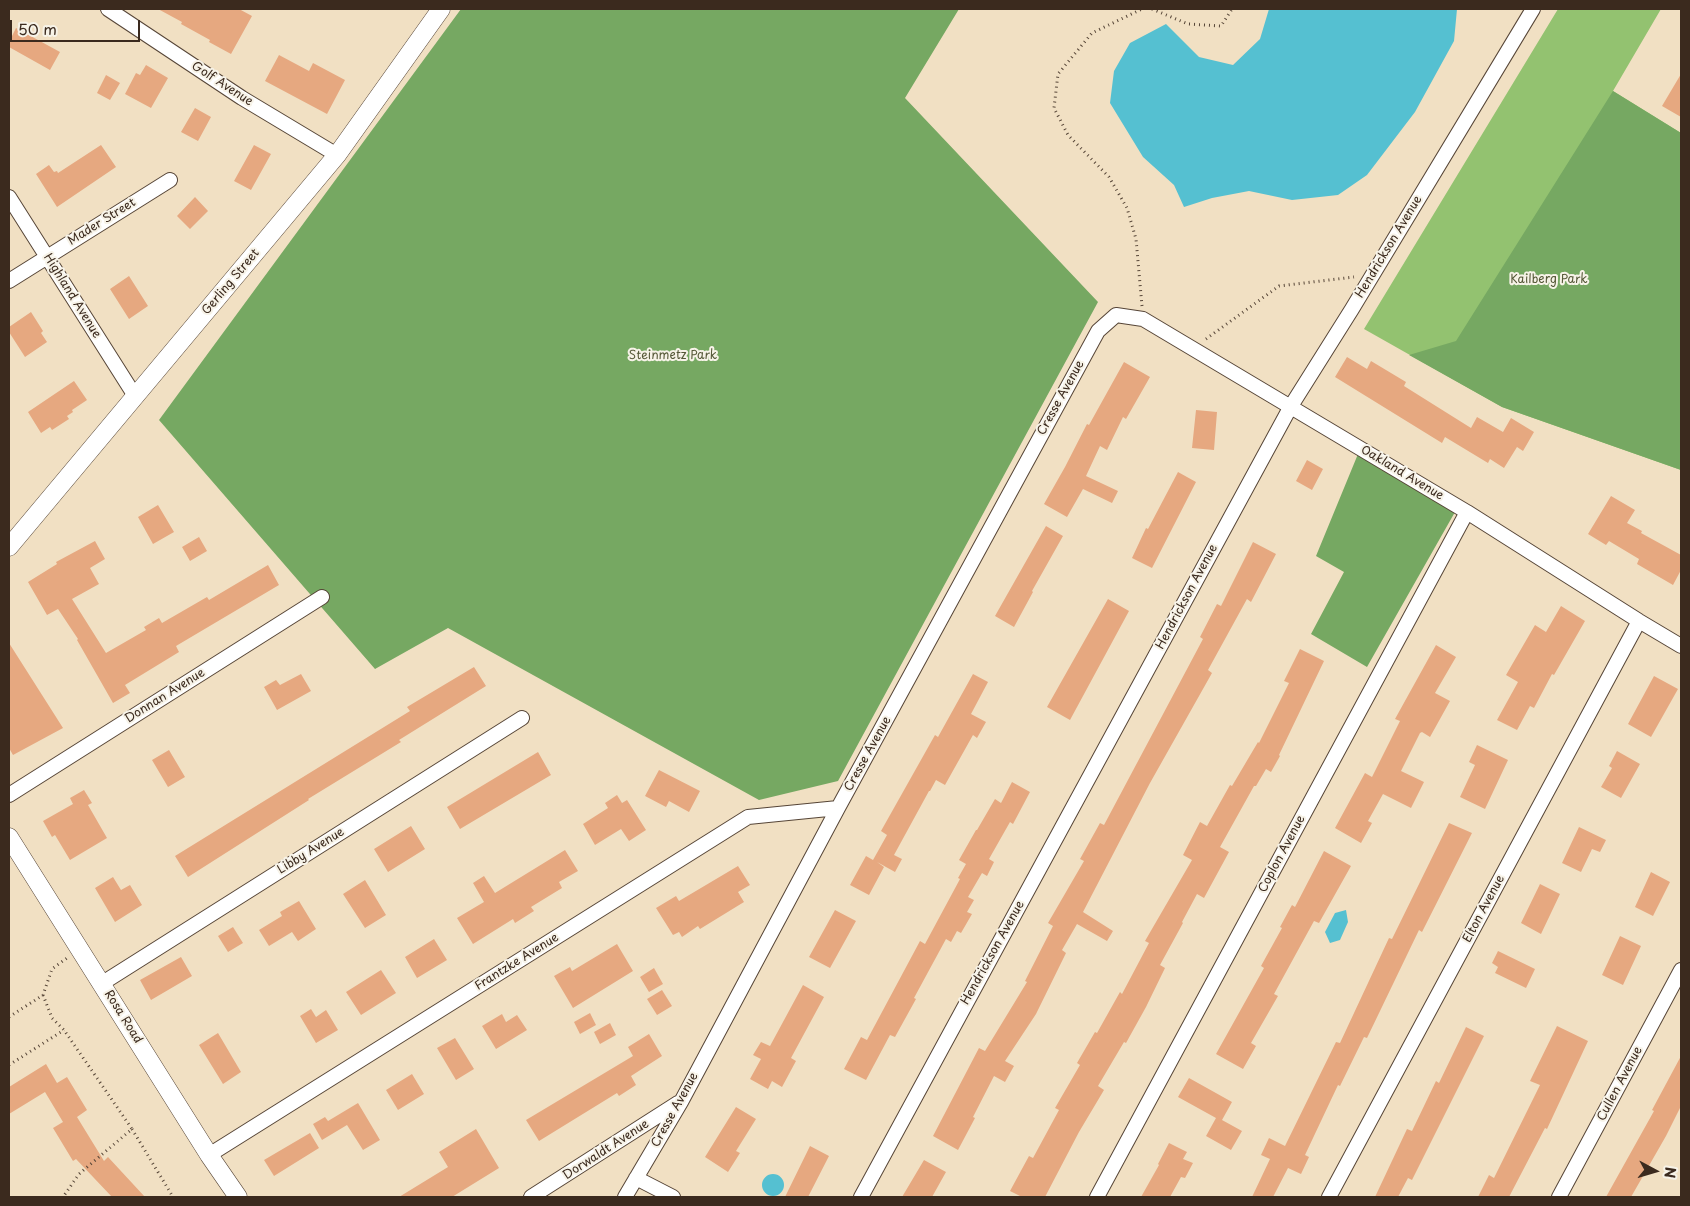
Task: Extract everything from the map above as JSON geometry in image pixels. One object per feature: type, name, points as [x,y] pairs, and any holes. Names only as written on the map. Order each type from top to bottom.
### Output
[{"type":"street","name":"Golf Avenue","points":[[108,9],[242,98],[337,156]]},
{"type":"street","name":"Gerling Street","points":[[9,547],[337,156],[442,9]]},
{"type":"street","name":"Hendrickson Avenue","points":[[860,1197],[1291,406],[1533,9]]},
{"type":"street","name":"Mader Street","points":[[9,281],[170,180]]},
{"type":"street","name":"Highland Avenue","points":[[9,197],[135,396]]},
{"type":"street","name":"Oakland Avenue","points":[[1116,315],[1143,319],[1193,348],[1467,512],[1681,646]]},
{"type":"street","name":"Cresse Avenue","points":[[626,1197],[681,1102],[838,808],[1098,331],[1116,315]]},
{"type":"street","name":"Coplon Avenue","points":[[1096,1197],[1467,512]]},
{"type":"street","name":"Donnan Avenue","points":[[9,795],[322,597]]},
{"type":"street","name":"Elton Avenue","points":[[1329,1197],[1639,621]]},
{"type":"street","name":"Libby Avenue","points":[[102,984],[522,718]]},
{"type":"street","name":"Frantzke Avenue","points":[[209,1155],[748,817],[838,808]]},
{"type":"street","name":"Rosa Road","points":[[9,837],[209,1155],[238,1197]]},
{"type":"street","name":"Cullen Avenue","points":[[1559,1197],[1678,985],[1681,970]]},
{"type":"street","name":"Dorwaldt Avenue","points":[[531,1197],[681,1102]]},
{"type":"street","points":[[636,1178],[673,1197]]},
{"type":"path","points":[[1142,9],[1092,33],[1058,74],[1054,108],[1068,135],[1109,177],[1127,208],[1136,239],[1143,319]]},
{"type":"path","points":[[1152,9],[1188,24],[1221,26],[1232,9]]},
{"type":"path","points":[[1193,348],[1278,286],[1372,275]]},
{"type":"path","points":[[9,1016],[43,995],[52,969],[79,948]]},
{"type":"path","points":[[43,995],[52,1018],[64,1030],[132,1129],[173,1197]]},
{"type":"path","points":[[9,1065],[64,1030]]},
{"type":"path","points":[[63,1197],[79,1174],[132,1129]]},
{"type":"green space","name":"Steinmetz Park","points":[[461,9],[959,9],[905,98],[1098,302],[838,781],[759,800],[448,628],[375,669],[159,420]]},
{"type":"green space","name":"Kailberg Park","points":[[1558,9],[1661,9],[1613,91],[1681,133],[1681,470],[1502,407],[1364,329]]},
{"type":"green space","name":"Kailberg Park","points":[[1613,91],[1681,133],[1681,470],[1502,407],[1409,355],[1456,341]]},
{"type":"green space","points":[[1358,454],[1455,512],[1367,667],[1311,634],[1344,572],[1316,556]]},
{"type":"water","points":[[1269,9],[1457,9],[1454,41],[1415,112],[1367,175],[1338,195],[1292,200],[1249,191],[1212,198],[1184,207],[1174,185],[1143,157],[1110,103],[1114,71],[1130,43],[1166,24],[1199,57],[1233,65],[1260,39]]},
{"type":"water","points":[[1346,910],[1348,922],[1340,940],[1330,943],[1325,932],[1335,913]]},
{"type":"water","points":[[773,1174],[781,1177],[784,1185],[781,1193],[773,1196],[765,1193],[762,1185],[765,1177]]},
{"type":"building","points":[[158,9],[239,9],[252,16],[231,54],[181,24],[182,22]]},
{"type":"building","points":[[16,28],[60,52],[50,70],[9,47],[9,42]]},
{"type":"building","points":[[279,55],[309,71],[313,63],[345,80],[327,114],[265,81]]},
{"type":"building","points":[[146,65],[168,78],[151,108],[125,94],[136,73],[140,75]]},
{"type":"building","points":[[1681,74],[1681,117],[1662,106]]},
{"type":"building","points":[[106,75],[120,83],[110,100],[97,93]]},
{"type":"building","points":[[195,108],[211,117],[198,141],[181,132]]},
{"type":"building","points":[[101,145],[116,167],[57,207],[36,174],[49,165],[54,172],[57,171],[58,173]]},
{"type":"building","points":[[254,145],[271,154],[251,190],[234,181]]},
{"type":"building","points":[[195,197],[208,211],[190,229],[177,216]]},
{"type":"building","points":[[129,276],[148,306],[129,319],[110,289]]},
{"type":"building","points":[[31,312],[43,331],[41,333],[47,342],[25,357],[9,332],[9,327]]},
{"type":"building","points":[[1347,357],[1367,369],[1371,361],[1406,382],[1404,386],[1471,428],[1477,417],[1503,432],[1511,418],[1534,432],[1523,451],[1517,447],[1504,468],[1490,459],[1488,463],[1445,437],[1442,443],[1335,377]]},
{"type":"building","points":[[1124,362],[1150,377],[1126,419],[1123,417],[1107,450],[1100,446],[1086,476],[1118,491],[1112,503],[1083,489],[1067,517],[1044,504],[1087,424],[1089,425]]},
{"type":"building","points":[[74,381],[87,400],[72,410],[73,412],[67,416],[69,419],[52,430],[50,427],[41,433],[28,412]]},
{"type":"building","points":[[1196,410],[1217,412],[1214,450],[1192,448]]},
{"type":"building","points":[[1307,460],[1323,469],[1312,490],[1296,481]]},
{"type":"building","points":[[1178,472],[1196,482],[1152,568],[1132,558],[1146,528],[1148,529]]},
{"type":"building","points":[[1611,496],[1635,510],[1627,523],[1681,555],[1681,570],[1673,585],[1637,564],[1639,559],[1609,541],[1606,545],[1588,534]]},
{"type":"building","points":[[158,505],[174,532],[153,544],[138,517]]},
{"type":"building","points":[[1046,526],[1063,536],[1014,627],[995,616]]},
{"type":"building","points":[[199,537],[207,551],[190,561],[182,547]]},
{"type":"building","points":[[95,541],[105,559],[90,568],[99,584],[72,599],[106,653],[146,630],[144,627],[159,618],[162,623],[207,597],[209,600],[268,565],[279,585],[176,646],[179,652],[125,685],[130,693],[113,703],[78,639],[58,609],[47,615],[28,582],[57,564],[56,562]]},
{"type":"building","points":[[1253,542],[1276,554],[1251,602],[1247,599],[1208,670],[1212,673],[1150,783],[1083,912],[1113,931],[1107,941],[1077,924],[1062,950],[1066,953],[1036,1014],[1005,1061],[1014,1066],[1005,1082],[994,1076],[958,1150],[933,1136],[979,1048],[985,1051],[1027,982],[1025,981],[1053,926],[1048,923],[1084,861],[1080,859],[1100,823],[1104,825],[1203,639],[1200,637],[1217,604],[1221,606]]},
{"type":"building","points":[[1108,599],[1129,611],[1070,720],[1047,707]]},
{"type":"building","points":[[1561,606],[1585,621],[1554,675],[1552,674],[1534,708],[1530,706],[1517,730],[1497,720],[1518,682],[1506,675],[1535,625],[1546,632]]},
{"type":"building","points":[[9,643],[63,728],[13,755],[9,748]]},
{"type":"building","points":[[1436,645],[1456,657],[1435,693],[1450,701],[1430,737],[1422,732],[1420,733],[1401,771],[1424,782],[1411,808],[1383,794],[1368,821],[1372,823],[1361,843],[1335,828],[1365,773],[1372,777],[1400,721],[1395,719]]},
{"type":"building","points":[[1300,649],[1324,661],[1280,756],[1271,772],[1266,769],[1256,786],[1254,786],[1220,847],[1229,852],[1204,898],[1197,894],[1182,922],[1160,965],[1165,968],[1146,1007],[1126,1043],[1124,1042],[1098,1086],[1104,1090],[1079,1132],[1045,1197],[1022,1197],[1010,1191],[1029,1156],[1033,1158],[1059,1110],[1055,1108],[1080,1065],[1077,1063],[1095,1032],[1097,1033],[1120,992],[1122,994],[1149,943],[1145,941],[1192,860],[1183,855],[1200,822],[1207,826],[1230,785],[1232,786],[1259,743],[1289,683],[1284,681]]},
{"type":"building","points":[[474,667],[486,686],[188,877],[175,856],[410,711],[407,707]]},
{"type":"building","points":[[301,674],[311,691],[277,710],[264,687],[276,680],[280,685]]},
{"type":"building","points":[[973,674],[988,682],[971,714],[986,722],[977,738],[973,735],[945,785],[936,780],[929,791],[894,855],[902,859],[895,872],[877,862],[884,867],[869,895],[850,885],[866,856],[873,860],[887,835],[881,831],[935,735],[938,737]]},
{"type":"building","points":[[1654,676],[1678,689],[1651,737],[1628,724]]},
{"type":"building","points":[[1477,745],[1508,760],[1485,809],[1460,797],[1475,765],[1469,762]]},
{"type":"building","points":[[169,750],[185,777],[168,787],[152,760]]},
{"type":"building","points":[[1617,751],[1640,764],[1621,798],[1601,787],[1612,768],[1609,766]]},
{"type":"building","points":[[538,752],[551,775],[460,829],[447,807]]},
{"type":"building","points":[[659,770],[700,791],[689,812],[669,801],[666,807],[645,796]]},
{"type":"building","points":[[1012,782],[1030,792],[1013,824],[1010,822],[989,859],[994,862],[987,876],[982,873],[968,897],[974,900],[967,912],[972,914],[961,933],[957,931],[951,942],[946,939],[895,1037],[890,1035],[866,1080],[844,1069],[861,1037],[867,1040],[920,941],[925,944],[960,879],[958,878],[966,864],[959,860],[976,830],[995,799],[1001,803]]},
{"type":"building","points":[[84,790],[92,803],[88,805],[107,838],[70,860],[55,835],[52,837],[43,821],[73,804],[70,798]]},
{"type":"building","points":[[617,795],[622,803],[627,800],[646,830],[629,841],[621,829],[595,845],[583,824],[608,808],[605,803]]},
{"type":"building","points":[[1449,823],[1472,833],[1422,932],[1419,930],[1367,1038],[1364,1037],[1340,1086],[1338,1085],[1305,1155],[1309,1157],[1301,1174],[1288,1168],[1273,1197],[1252,1197],[1270,1159],[1261,1155],[1269,1138],[1285,1146],[1336,1042],[1340,1043],[1389,938],[1392,939]]},
{"type":"building","points":[[411,826],[425,849],[388,872],[374,849]]},
{"type":"building","points":[[1579,827],[1606,840],[1600,852],[1592,849],[1581,872],[1562,863]]},
{"type":"building","points":[[565,850],[578,871],[559,882],[562,888],[531,907],[534,911],[515,923],[513,919],[473,944],[457,918],[484,902],[473,883],[484,876],[495,893]]},
{"type":"building","points":[[1324,851],[1351,866],[1319,923],[1314,921],[1274,994],[1278,996],[1251,1043],[1256,1046],[1243,1069],[1216,1054],[1264,968],[1261,966],[1282,928],[1280,927],[1292,905],[1295,907]]},
{"type":"building","points":[[738,866],[750,885],[738,892],[744,902],[700,929],[698,926],[682,937],[679,932],[673,935],[656,908],[676,896],[679,901]]},
{"type":"building","points":[[1651,872],[1670,882],[1653,916],[1635,907]]},
{"type":"building","points":[[113,877],[121,890],[130,885],[142,905],[115,922],[95,888]]},
{"type":"building","points":[[365,880],[386,915],[365,928],[343,894]]},
{"type":"building","points":[[1540,884],[1560,894],[1541,934],[1521,923]]},
{"type":"building","points":[[299,901],[316,929],[298,941],[292,932],[269,946],[259,930],[282,916],[280,912]]},
{"type":"building","points":[[835,910],[856,921],[830,968],[809,957]]},
{"type":"building","points":[[233,927],[243,943],[228,952],[218,936]]},
{"type":"building","points":[[1620,936],[1641,946],[1623,985],[1602,975]]},
{"type":"building","points":[[434,939],[447,960],[417,978],[405,957]]},
{"type":"building","points":[[617,944],[633,971],[573,1008],[554,976],[570,967],[572,971]]},
{"type":"building","points":[[1498,951],[1535,969],[1526,988],[1495,973],[1498,967],[1492,963]]},
{"type":"building","points":[[181,957],[192,976],[151,1000],[140,980]]},
{"type":"building","points":[[654,968],[663,984],[649,992],[640,977]]},
{"type":"building","points":[[381,970],[396,993],[361,1015],[346,992]]},
{"type":"building","points":[[803,985],[824,997],[791,1058],[796,1061],[782,1087],[772,1081],[768,1089],[750,1079],[761,1059],[753,1055],[761,1042],[770,1046]]},
{"type":"building","points":[[662,990],[672,1006],[657,1015],[647,999]]},
{"type":"building","points":[[311,1009],[316,1017],[326,1010],[338,1030],[316,1043],[300,1016]]},
{"type":"building","points":[[590,1013],[596,1025],[580,1034],[574,1022]]},
{"type":"building","points":[[502,1014],[506,1022],[517,1015],[527,1030],[496,1049],[482,1026]]},
{"type":"building","points":[[610,1023],[616,1035],[600,1044],[594,1032]]},
{"type":"building","points":[[1557,1026],[1588,1041],[1547,1129],[1545,1128],[1509,1197],[1478,1197],[1489,1175],[1494,1178],[1540,1085],[1530,1081]]},
{"type":"building","points":[[1466,1027],[1484,1036],[1412,1180],[1408,1178],[1398,1197],[1375,1197],[1407,1129],[1412,1131],[1436,1081],[1439,1083]]},
{"type":"building","points":[[218,1033],[241,1072],[223,1084],[199,1045]]},
{"type":"building","points":[[649,1034],[662,1056],[631,1076],[636,1085],[619,1096],[617,1093],[539,1141],[526,1120],[633,1056],[628,1047]]},
{"type":"building","points":[[455,1038],[474,1069],[456,1080],[437,1048]]},
{"type":"building","points":[[1681,1056],[1681,1106],[1666,1136],[1631,1197],[1606,1197],[1654,1111],[1652,1110]]},
{"type":"building","points":[[46,1064],[57,1083],[67,1077],[87,1110],[77,1117],[104,1161],[108,1157],[145,1197],[112,1197],[76,1159],[73,1161],[53,1128],[63,1122],[45,1092],[9,1114],[9,1087]]},
{"type":"building","points":[[412,1074],[424,1094],[398,1110],[386,1090]]},
{"type":"building","points":[[1189,1078],[1232,1102],[1222,1120],[1242,1131],[1231,1150],[1206,1136],[1216,1118],[1178,1097]]},
{"type":"building","points":[[358,1103],[380,1140],[363,1150],[347,1125],[322,1140],[313,1124],[325,1117],[328,1121]]},
{"type":"building","points":[[736,1107],[756,1119],[736,1151],[740,1153],[728,1172],[705,1157]]},
{"type":"building","points":[[476,1129],[499,1168],[452,1197],[399,1197],[448,1167],[439,1152]]},
{"type":"building","points":[[310,1133],[319,1148],[274,1176],[264,1160]]},
{"type":"building","points":[[1169,1143],[1187,1152],[1183,1159],[1193,1163],[1185,1178],[1181,1177],[1170,1197],[1141,1197],[1159,1165]]},
{"type":"building","points":[[810,1146],[829,1156],[808,1197],[785,1197]]},
{"type":"building","points":[[924,1160],[946,1172],[932,1197],[902,1197]]}]
